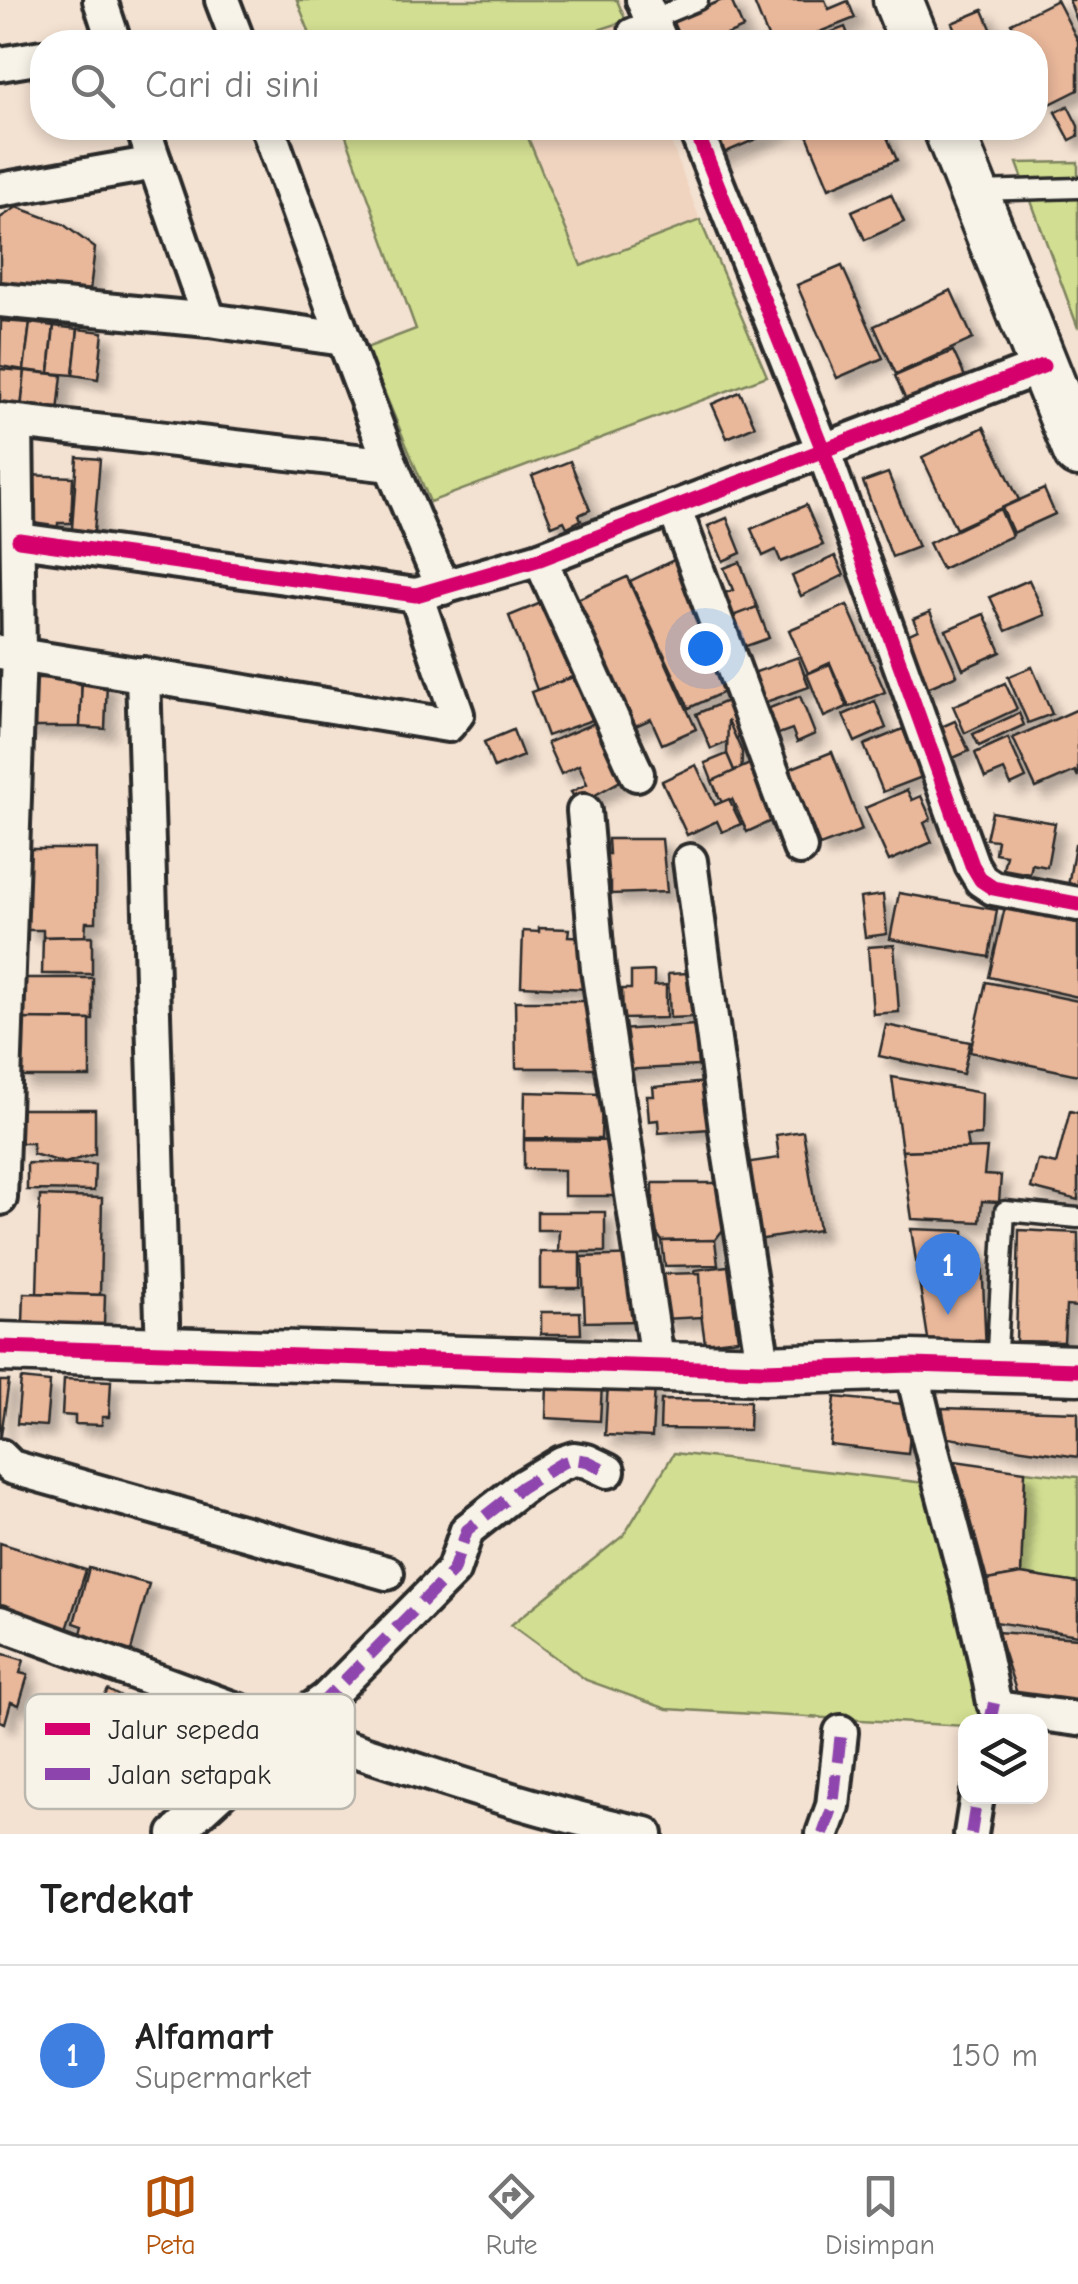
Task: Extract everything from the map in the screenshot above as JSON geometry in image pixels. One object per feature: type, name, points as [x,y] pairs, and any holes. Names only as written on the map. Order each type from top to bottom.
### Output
[{"type":"street","points":[[100,0],[110,30]]},
{"type":"street","points":[[222,0],[233,30]]},
{"type":"street","points":[[898,0],[909,30]]},
{"type":"street","points":[[0,64],[30,59]]},
{"type":"street","points":[[147,140],[209,320]]},
{"type":"street","points":[[10,652],[448,725],[457,714],[430,591],[391,465],[272,140]]},
{"type":"street","points":[[699,140],[824,450],[972,865],[981,880],[993,888],[1078,904]]},
{"type":"street","points":[[953,140],[1078,452]]},
{"type":"street","points":[[0,190],[155,163]]},
{"type":"street","points":[[0,300],[209,320],[344,338]]},
{"type":"street","points":[[19,540],[430,591],[540,559],[1043,366]]},
{"type":"street","points":[[0,1198],[10,652],[19,540],[8,421],[391,465]]},
{"type":"street","points":[[674,507],[800,848]]},
{"type":"street","points":[[540,559],[637,774]]},
{"type":"street","points":[[143,674],[164,1354]]},
{"type":"street","points":[[584,811],[598,969],[658,1366]]},
{"type":"street","points":[[690,860],[764,1370]]},
{"type":"street","points":[[0,1348],[764,1370],[911,1365],[1078,1370]]},
{"type":"street","points":[[911,1365],[955,1546],[976,1612],[992,1712],[1004,1709],[1078,1720]]},
{"type":"street","points":[[0,1456],[11,1467],[387,1573]]},
{"type":"street","points":[[331,1694],[453,1570],[467,1530],[562,1463],[574,1459],[587,1461],[608,1471]]},
{"type":"street","points":[[0,1623],[193,1694]]},
{"type":"street","points":[[823,1834],[833,1806],[840,1732]]},
{"type":"street","points":[[355,1750],[578,1821],[646,1834]]},
{"type":"street","points":[[971,1834],[976,1804]]},
{"type":"street","points":[[175,1834],[202,1809]]},
{"type":"lane","points":[[646,22],[698,0]]},
{"type":"lane","points":[[972,191],[1078,188]]},
{"type":"lane","points":[[996,1368],[1005,1211],[1078,1218]]},
{"type":"shaded area","points":[[626,21],[629,30],[598,30]]},
{"type":"shaded area","points":[[529,140],[670,140],[700,220],[580,266]]},
{"type":"green space","points":[[297,0],[617,0],[626,21],[598,30],[308,30]]},
{"type":"green space","points":[[347,140],[529,140],[581,266],[700,220],[767,376],[430,502],[366,348],[416,329]]},
{"type":"green space","points":[[1078,162],[1078,328],[1017,163]]},
{"type":"green space","points":[[674,1453],[933,1484],[987,1706],[985,1714],[958,1714],[958,1726],[667,1709],[586,1680],[511,1625],[624,1535]]},
{"type":"green space","points":[[1025,1471],[1078,1477],[1078,1583],[1021,1574]]},
{"type":"building","points":[[722,0],[731,0],[743,28],[660,30],[659,27]]},
{"type":"building","points":[[753,0],[825,0],[829,9],[848,1],[855,18],[824,30],[765,30]]},
{"type":"building","points":[[1057,0],[1078,41],[1078,90],[1050,104],[1048,30],[1015,30],[1011,23]]},
{"type":"building","points":[[1069,0],[1078,0],[1078,23]]},
{"type":"building","points":[[983,10],[992,30],[955,30],[952,23]]},
{"type":"building","points":[[1068,106],[1078,126],[1078,136],[1070,140],[1055,112]]},
{"type":"building","points":[[704,140],[754,140],[712,158]]},
{"type":"building","points":[[809,140],[888,140],[897,160],[829,188]]},
{"type":"building","points":[[891,194],[904,222],[865,240],[852,211]]},
{"type":"building","points":[[17,207],[63,224],[95,248],[88,307],[0,296],[0,218]]},
{"type":"building","points":[[842,266],[883,358],[837,378],[797,285]]},
{"type":"building","points":[[951,290],[973,339],[896,374],[874,326]]},
{"type":"building","points":[[1,321],[30,323],[24,370],[0,366]]},
{"type":"building","points":[[30,323],[54,326],[49,373],[24,370]]},
{"type":"building","points":[[54,326],[78,329],[73,375],[49,373]]},
{"type":"building","points":[[78,329],[103,332],[98,379],[73,375]]},
{"type":"building","points":[[953,351],[967,381],[909,407],[895,376]]},
{"type":"building","points":[[0,369],[25,371],[20,419],[0,416]]},
{"type":"building","points":[[25,371],[62,375],[57,422],[20,419]]},
{"type":"building","points":[[740,392],[755,426],[727,438],[712,404]]},
{"type":"building","points":[[984,427],[1019,500],[956,529],[922,457]]},
{"type":"building","points":[[77,457],[100,459],[93,544],[71,543]]},
{"type":"building","points":[[570,461],[590,510],[567,527],[564,521],[552,526],[532,476]]},
{"type":"building","points":[[888,473],[918,547],[892,557],[863,482]]},
{"type":"building","points":[[27,475],[73,477],[71,523],[58,523],[57,537],[33,536]]},
{"type":"building","points":[[1044,489],[1055,514],[1013,533],[1002,508]]},
{"type":"building","points":[[806,505],[823,545],[781,562],[776,550],[763,556],[751,529]]},
{"type":"building","points":[[1000,509],[1012,536],[942,569],[929,543]]},
{"type":"building","points":[[727,518],[741,553],[723,561],[708,526]]},
{"type":"building","points":[[835,556],[844,575],[801,596],[792,576]]},
{"type":"building","points":[[678,558],[737,686],[689,708],[630,581]]},
{"type":"building","points":[[740,562],[757,607],[725,619],[717,596],[733,590],[724,568]]},
{"type":"building","points":[[627,577],[696,729],[662,744],[651,719],[631,728],[573,601]]},
{"type":"building","points":[[1029,580],[1045,615],[1006,631],[990,597]]},
{"type":"building","points":[[551,599],[578,675],[537,690],[509,616]]},
{"type":"building","points":[[847,605],[885,692],[849,707],[830,663],[808,673],[789,630]]},
{"type":"building","points":[[757,607],[769,638],[732,651],[720,621]]},
{"type":"building","points":[[930,612],[957,675],[918,692],[896,640],[918,630],[913,619]]},
{"type":"building","points":[[984,614],[1001,652],[963,669],[946,630]]},
{"type":"building","points":[[798,657],[809,687],[757,705],[753,673]]},
{"type":"building","points":[[830,664],[847,707],[824,717],[807,674]]},
{"type":"building","points":[[1032,667],[1052,714],[1028,723],[1008,677]]},
{"type":"building","points":[[582,674],[598,718],[547,736],[531,692]]},
{"type":"building","points":[[25,678],[82,678],[80,727],[23,727]]},
{"type":"building","points":[[82,678],[107,682],[105,729],[80,727]]},
{"type":"building","points":[[1005,683],[1017,709],[965,733],[953,706]]},
{"type":"building","points":[[800,696],[815,734],[797,742],[792,729],[773,736],[762,711]]},
{"type":"building","points":[[736,697],[751,732],[711,749],[696,714]]},
{"type":"building","points":[[875,701],[886,728],[855,742],[843,715]]},
{"type":"building","points":[[1078,709],[1078,777],[1075,771],[1036,788],[1013,738]]},
{"type":"building","points":[[1019,713],[1024,725],[979,746],[973,734]]},
{"type":"building","points":[[604,719],[629,776],[579,804],[571,792],[587,784],[579,765],[561,774],[547,743]]},
{"type":"building","points":[[728,720],[742,752],[741,787],[727,754]]},
{"type":"building","points":[[955,721],[969,751],[946,761],[932,731]]},
{"type":"building","points":[[903,729],[922,777],[883,792],[864,745]]},
{"type":"building","points":[[513,730],[523,756],[494,768],[484,742]]},
{"type":"building","points":[[1008,738],[1026,778],[1011,785],[1004,770],[985,778],[975,753]]},
{"type":"building","points":[[832,752],[862,830],[820,846],[798,790],[791,793],[782,772]]},
{"type":"building","points":[[727,754],[741,787],[718,796],[705,763]]},
{"type":"building","points":[[754,762],[780,817],[747,832],[732,799],[722,803],[712,781]]},
{"type":"building","points":[[696,765],[715,805],[729,799],[741,824],[722,832],[717,821],[687,835],[662,781]]},
{"type":"building","points":[[907,790],[912,800],[921,796],[931,819],[924,823],[932,842],[889,861],[865,808]]},
{"type":"building","points":[[992,812],[1055,823],[1047,867],[1032,864],[1030,874],[1003,869],[1006,855],[995,853],[997,840],[986,839]]},
{"type":"building","points":[[608,839],[662,839],[667,892],[611,894],[611,882],[594,883],[593,855],[609,854]]},
{"type":"building","points":[[1078,844],[1078,900],[1066,898]]},
{"type":"building","points":[[27,849],[97,849],[96,922],[86,922],[85,936],[43,937],[43,930],[26,930]]},
{"type":"building","points":[[899,893],[997,910],[989,957],[890,939]]},
{"type":"building","points":[[883,895],[887,934],[865,937],[860,898]]},
{"type":"building","points":[[1005,907],[1078,923],[1078,997],[989,977]]},
{"type":"building","points":[[539,928],[569,929],[568,936],[591,937],[589,989],[521,986],[523,931],[539,932]]},
{"type":"building","points":[[92,936],[92,974],[42,974],[43,937]]},
{"type":"building","points":[[894,945],[899,1012],[873,1014],[868,947]]},
{"type":"building","points":[[654,971],[654,986],[666,985],[666,1018],[623,1019],[622,989],[631,989],[631,972]]},
{"type":"building","points":[[689,973],[692,1017],[670,1018],[668,974]]},
{"type":"building","points":[[18,978],[93,978],[93,1020],[21,1019]]},
{"type":"building","points":[[986,982],[1078,1001],[1078,1075],[970,1052]]},
{"type":"building","points":[[515,1001],[587,1001],[587,1017],[604,1017],[604,1068],[516,1068]]},
{"type":"building","points":[[21,1019],[90,1020],[90,1077],[21,1077]]},
{"type":"building","points":[[695,1025],[698,1066],[621,1070],[619,1030]]},
{"type":"building","points":[[886,1025],[970,1042],[963,1074],[879,1056]]},
{"type":"building","points":[[892,1077],[982,1093],[981,1135],[966,1136],[968,1149],[902,1151]]},
{"type":"building","points":[[705,1082],[709,1129],[659,1133],[658,1120],[649,1121],[647,1096],[654,1096],[653,1087]]},
{"type":"building","points":[[525,1092],[602,1094],[601,1139],[524,1138]]},
{"type":"building","points":[[20,1109],[95,1109],[95,1154],[65,1163],[33,1154],[33,1143],[20,1143]]},
{"type":"building","points":[[1070,1111],[1078,1113],[1078,1200],[1031,1188],[1038,1160],[1056,1164]]},
{"type":"building","points":[[803,1131],[819,1230],[751,1241],[744,1163],[779,1158],[776,1135]]},
{"type":"building","points":[[524,1140],[622,1141],[622,1196],[564,1196],[564,1170],[524,1169]]},
{"type":"building","points":[[987,1148],[984,1175],[1001,1176],[999,1202],[982,1201],[980,1222],[912,1219],[902,1151]]},
{"type":"building","points":[[27,1163],[95,1164],[94,1191],[27,1190]]},
{"type":"building","points":[[653,1183],[726,1183],[729,1222],[715,1240],[662,1241],[653,1228]]},
{"type":"building","points":[[40,1196],[102,1198],[100,1295],[37,1293]]},
{"type":"building","points":[[537,1212],[605,1212],[605,1252],[558,1252],[559,1230],[537,1230]]},
{"type":"building","points":[[911,1229],[964,1231],[964,1254],[982,1255],[986,1353],[931,1358]]},
{"type":"building","points":[[1019,1230],[1078,1233],[1078,1307],[1066,1306],[1064,1342],[1016,1341]]},
{"type":"building","points":[[715,1240],[718,1265],[665,1266],[662,1241]]},
{"type":"building","points":[[540,1252],[580,1252],[580,1288],[540,1288]]},
{"type":"building","points":[[638,1255],[640,1321],[585,1322],[582,1257]]},
{"type":"building","points":[[728,1266],[738,1339],[705,1343],[695,1270]]},
{"type":"building","points":[[700,1273],[702,1317],[663,1319],[660,1274]]},
{"type":"building","points":[[24,1293],[105,1295],[104,1325],[23,1323]]},
{"type":"building","points":[[541,1312],[580,1312],[581,1334],[541,1334]]},
{"type":"building","points":[[21,1379],[50,1382],[46,1426],[17,1424]]},
{"type":"building","points":[[64,1379],[111,1381],[109,1417],[102,1417],[102,1425],[75,1424],[75,1416],[62,1415]]},
{"type":"building","points":[[0,1381],[9,1381],[0,1442]]},
{"type":"building","points":[[547,1382],[602,1385],[600,1421],[546,1418]]},
{"type":"building","points":[[608,1383],[655,1386],[652,1437],[605,1435]]},
{"type":"building","points":[[835,1397],[913,1405],[908,1454],[830,1445]]},
{"type":"building","points":[[661,1400],[750,1401],[749,1430],[660,1429]]},
{"type":"building","points":[[942,1408],[1078,1412],[1078,1457],[948,1438]]},
{"type":"building","points":[[955,1461],[1025,1471],[1021,1574],[987,1580]]},
{"type":"building","points":[[0,1543],[86,1570],[65,1636],[0,1616]]},
{"type":"building","points":[[89,1568],[149,1584],[131,1651],[114,1646],[112,1653],[78,1644],[83,1626],[74,1623]]},
{"type":"building","points":[[1021,1574],[1078,1583],[1078,1635],[995,1622],[987,1580]]},
{"type":"building","points":[[997,1632],[1078,1638],[1078,1708],[1020,1703]]},
{"type":"building","points":[[0,1653],[24,1660],[20,1673],[28,1675],[19,1705],[11,1702],[5,1723],[0,1721]]},
{"type":"marked path","points":[[331,1694],[453,1571],[467,1530],[522,1487],[562,1463],[574,1459],[587,1461],[608,1471]]},
{"type":"marked path","points":[[992,1714],[994,1703]]},
{"type":"marked path","points":[[823,1834],[833,1806],[841,1732]]},
{"type":"marked path","points":[[971,1834],[976,1804]]},
{"type":"cycle path","points":[[700,140],[823,450],[972,865],[981,880],[993,888],[1078,904]]},
{"type":"cycle path","points":[[19,540],[416,595],[540,559],[1043,366]]},
{"type":"cycle path","points":[[0,1347],[764,1370],[911,1365],[1078,1370]]},
{"type":"place","name":"Alfamart","points":[[948,1315]]}]
